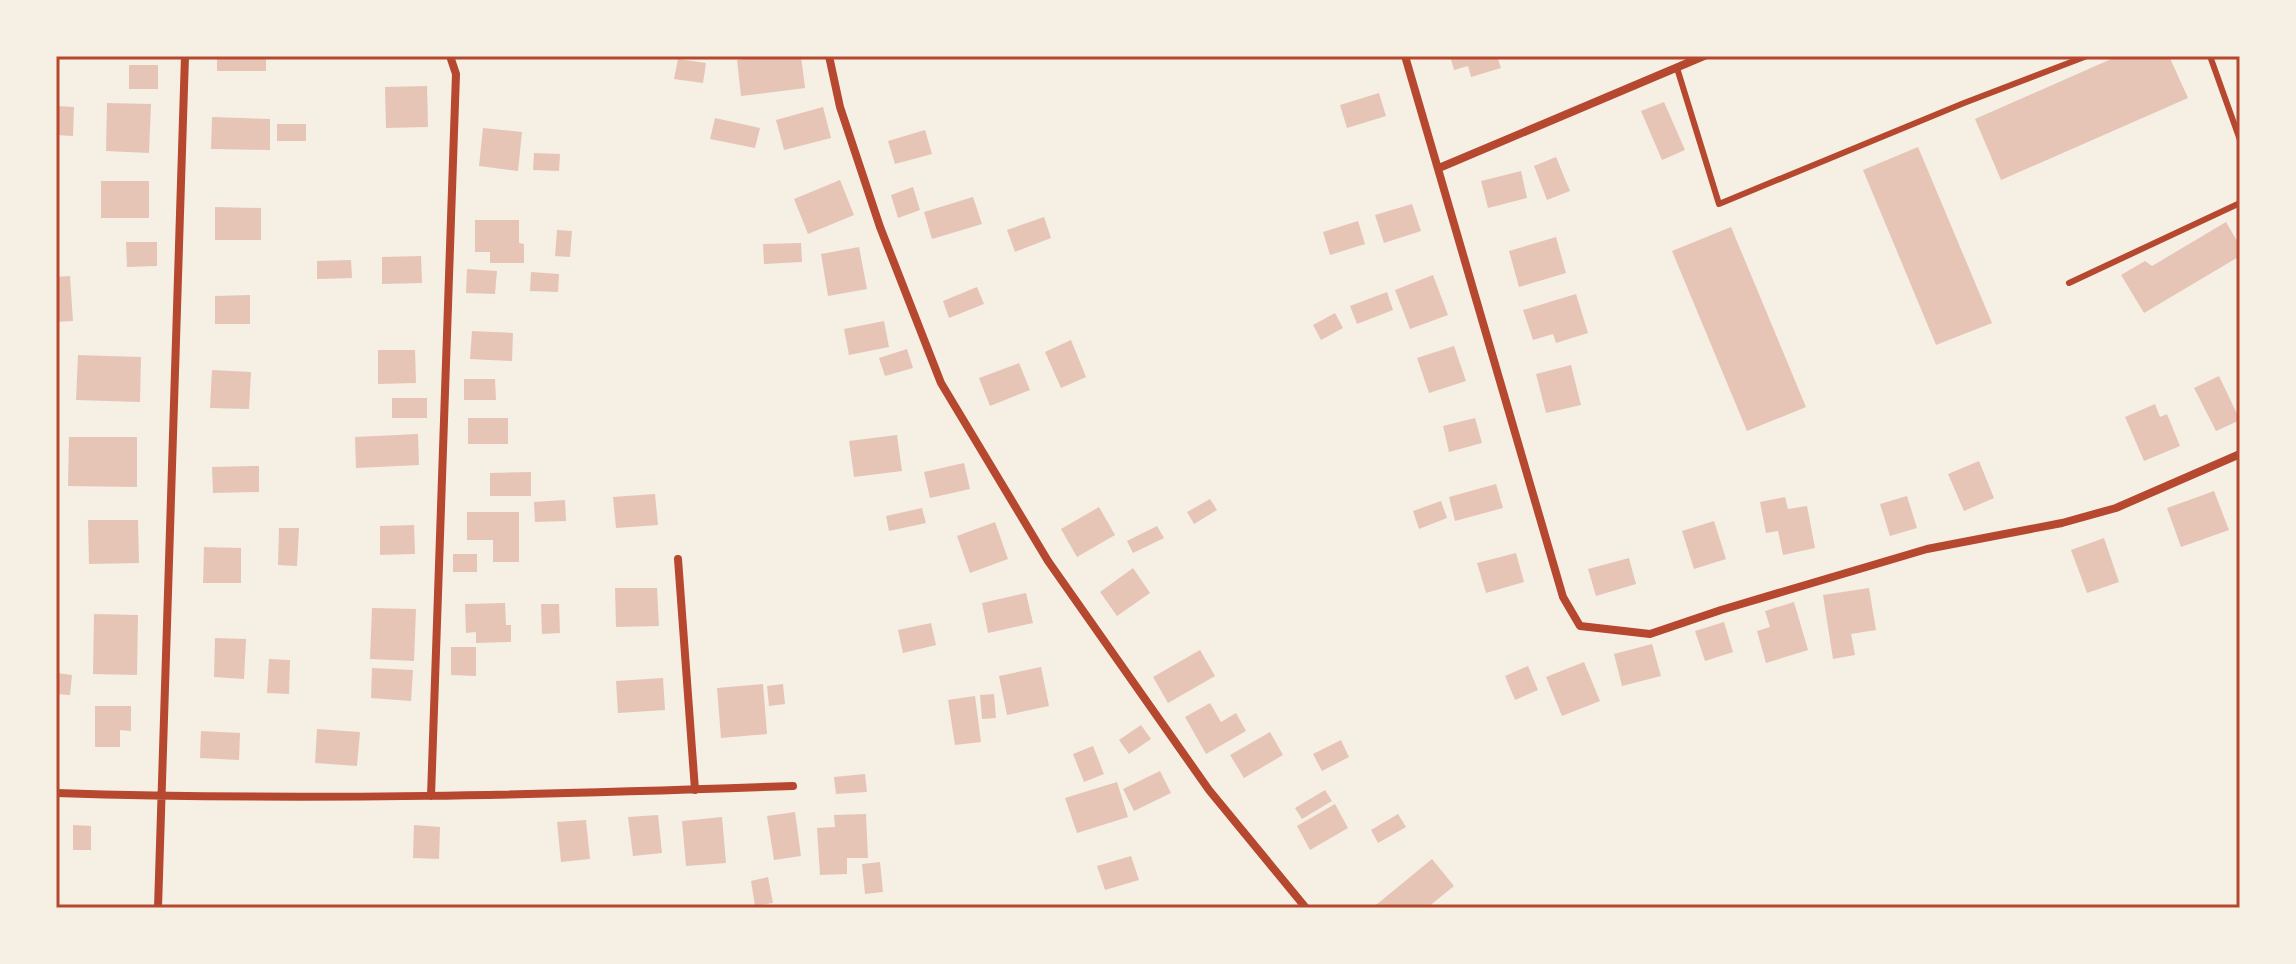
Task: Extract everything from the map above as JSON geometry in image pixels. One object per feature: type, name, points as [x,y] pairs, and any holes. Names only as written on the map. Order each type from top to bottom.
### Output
[{"type":"street","points":[[158,908],[185,56]]},
{"type":"street","points":[[431,796],[456,74],[450,56]]},
{"type":"street","points":[[829,56],[840,107],[880,227],[941,383],[1048,561],[1209,790],[1306,908]]},
{"type":"street","points":[[1405,56],[1563,597],[1580,626],[1650,634],[1927,549],[2062,523],[2116,508],[2240,454]]},
{"type":"street","points":[[1439,168],[1704,56]]},
{"type":"street","points":[[678,559],[695,790]]},
{"type":"street","points":[[56,793],[431,796],[793,786]]},
{"type":"lane","points":[[1677,68],[1719,204],[2087,56]]},
{"type":"lane","points":[[2210,56],[2240,140]]},
{"type":"lane","points":[[2069,283],[2240,203]]},
{"type":"building","points":[[217,56],[266,56],[266,71],[217,71]]},
{"type":"building","points":[[801,56],[805,88],[741,96],[737,60]]},
{"type":"building","points":[[1450,56],[1497,56],[1501,68],[1471,77],[1468,66],[1454,70]]},
{"type":"building","points":[[2118,56],[2169,56],[2188,98],[2001,180],[1975,119]]},
{"type":"building","points":[[678,59],[706,63],[703,83],[674,79]]},
{"type":"building","points":[[129,65],[158,65],[158,89],[129,89]]},
{"type":"building","points":[[427,86],[428,127],[386,128],[385,87]]},
{"type":"building","points":[[1379,93],[1386,116],[1347,128],[1340,105]]},
{"type":"building","points":[[1664,102],[1685,150],[1662,160],[1641,111]]},
{"type":"building","points":[[107,103],[151,104],[149,153],[106,151]]},
{"type":"building","points":[[56,106],[74,107],[73,136],[56,135]]},
{"type":"building","points":[[823,107],[831,138],[784,150],[776,120]]},
{"type":"building","points":[[212,117],[270,119],[270,150],[211,149]]},
{"type":"building","points":[[715,118],[760,128],[755,148],[710,139]]},
{"type":"building","points":[[277,124],[306,124],[306,141],[277,141]]},
{"type":"building","points":[[483,128],[522,132],[518,171],[479,166]]},
{"type":"building","points":[[925,130],[932,154],[895,164],[888,141]]},
{"type":"building","points":[[1918,147],[1992,323],[1936,345],[1863,170]]},
{"type":"building","points":[[534,153],[560,154],[559,171],[533,170]]},
{"type":"building","points":[[1556,157],[1570,191],[1547,200],[1534,166]]},
{"type":"building","points":[[1521,171],[1527,198],[1488,208],[1481,181]]},
{"type":"building","points":[[840,180],[854,215],[808,234],[794,199]]},
{"type":"building","points":[[101,181],[149,181],[149,218],[101,218]]},
{"type":"building","points":[[913,187],[920,210],[898,218],[891,195]]},
{"type":"building","points":[[973,197],[982,224],[932,239],[924,212]]},
{"type":"building","points":[[1412,204],[1421,231],[1384,243],[1375,215]]},
{"type":"building","points":[[215,207],[261,208],[261,240],[215,240]]},
{"type":"building","points":[[1044,217],[1051,238],[1015,252],[1007,230]]},
{"type":"building","points":[[475,220],[519,220],[519,243],[524,244],[524,263],[490,263],[490,252],[475,252]]},
{"type":"building","points":[[1358,221],[1365,244],[1330,255],[1323,232]]},
{"type":"building","points":[[2226,222],[2240,246],[2240,256],[2144,313],[2121,275],[2145,261],[2152,266]]},
{"type":"building","points":[[1731,227],[1806,407],[1747,431],[1672,251]]},
{"type":"building","points":[[557,230],[572,231],[570,257],[555,256]]},
{"type":"building","points":[[1556,237],[1566,273],[1519,287],[1509,251]]},
{"type":"building","points":[[126,242],[157,242],[157,266],[127,267]]},
{"type":"building","points":[[801,243],[802,262],[764,264],[763,244]]},
{"type":"building","points":[[859,247],[867,289],[828,296],[821,254]]},
{"type":"building","points":[[421,256],[422,283],[382,284],[382,257]]},
{"type":"building","points":[[351,260],[352,278],[317,279],[317,261]]},
{"type":"building","points":[[467,269],[497,271],[495,294],[466,293]]},
{"type":"building","points":[[531,272],[559,274],[558,292],[530,291]]},
{"type":"building","points":[[1433,275],[1448,315],[1410,329],[1395,290]]},
{"type":"building","points":[[70,276],[73,321],[56,322],[56,277]]},
{"type":"building","points":[[977,287],[984,304],[949,318],[943,301]]},
{"type":"building","points":[[1387,292],[1393,310],[1357,324],[1350,306]]},
{"type":"building","points":[[1576,294],[1588,333],[1556,343],[1553,334],[1533,340],[1523,310]]},
{"type":"building","points":[[250,295],[250,324],[215,324],[215,296]]},
{"type":"building","points":[[1335,313],[1343,328],[1321,340],[1313,325]]},
{"type":"building","points":[[884,321],[889,347],[849,355],[844,329]]},
{"type":"building","points":[[472,331],[513,333],[512,361],[470,359]]},
{"type":"building","points":[[1071,340],[1086,377],[1061,388],[1045,352]]},
{"type":"building","points":[[1454,346],[1466,381],[1429,393],[1417,358]]},
{"type":"building","points":[[907,349],[913,368],[885,376],[879,358]]},
{"type":"building","points":[[378,350],[415,350],[416,383],[378,384]]},
{"type":"building","points":[[78,355],[141,357],[140,402],[76,400]]},
{"type":"building","points":[[1019,363],[1030,390],[990,406],[979,378]]},
{"type":"building","points":[[1571,365],[1581,405],[1546,413],[1536,374]]},
{"type":"building","points":[[212,370],[251,372],[249,409],[210,408]]},
{"type":"building","points":[[2219,376],[2240,420],[2216,431],[2194,388]]},
{"type":"building","points":[[464,379],[495,379],[496,400],[464,400]]},
{"type":"building","points":[[392,398],[427,398],[427,418],[392,418]]},
{"type":"building","points":[[2155,404],[2160,417],[2167,414],[2180,446],[2144,461],[2125,417]]},
{"type":"building","points":[[468,418],[508,418],[508,444],[468,444]]},
{"type":"building","points":[[1475,418],[1482,443],[1449,452],[1443,426]]},
{"type":"building","points":[[418,434],[419,465],[356,468],[355,437]]},
{"type":"building","points":[[897,435],[902,471],[854,477],[849,441]]},
{"type":"building","points":[[69,437],[137,437],[137,487],[68,486]]},
{"type":"building","points":[[1979,461],[1994,498],[1964,511],[1948,474]]},
{"type":"building","points":[[964,463],[970,489],[930,498],[924,472]]},
{"type":"building","points":[[259,466],[259,492],[213,493],[212,467]]},
{"type":"building","points":[[531,472],[531,496],[490,496],[490,473]]},
{"type":"building","points":[[1496,484],[1503,508],[1455,521],[1449,497]]},
{"type":"building","points":[[2214,491],[2229,530],[2181,547],[2167,508]]},
{"type":"building","points":[[655,494],[658,525],[616,528],[613,497]]},
{"type":"building","points":[[1907,496],[1917,528],[1890,536],[1880,504]]},
{"type":"building","points":[[1785,497],[1788,509],[1807,506],[1815,548],[1783,555],[1778,531],[1766,533],[1760,502]]},
{"type":"building","points":[[1210,499],[1217,510],[1194,524],[1187,512]]},
{"type":"building","points":[[565,500],[566,521],[535,522],[534,502]]},
{"type":"building","points":[[1441,501],[1447,518],[1419,529],[1413,511]]},
{"type":"building","points":[[1099,507],[1115,535],[1077,557],[1061,529]]},
{"type":"building","points":[[922,508],[926,523],[889,531],[886,516]]},
{"type":"building","points":[[467,512],[519,512],[519,562],[493,562],[493,540],[467,540]]},
{"type":"building","points":[[88,520],[138,520],[139,563],[89,564]]},
{"type":"building","points":[[1714,521],[1726,559],[1694,569],[1682,531]]},
{"type":"building","points":[[995,522],[1008,559],[970,573],[957,536]]},
{"type":"building","points":[[414,525],[415,554],[380,555],[380,526]]},
{"type":"building","points":[[1157,526],[1164,538],[1133,553],[1127,541]]},
{"type":"building","points":[[279,528],[299,528],[297,566],[278,565]]},
{"type":"building","points":[[2104,538],[2119,582],[2087,593],[2071,550]]},
{"type":"building","points":[[204,547],[241,548],[241,583],[203,583]]},
{"type":"building","points":[[1516,553],[1524,582],[1486,593],[1477,563]]},
{"type":"building","points":[[453,554],[477,554],[477,572],[453,572]]},
{"type":"building","points":[[1629,558],[1636,584],[1596,596],[1588,569]]},
{"type":"building","points":[[1133,568],[1150,593],[1117,616],[1100,592]]},
{"type":"building","points":[[615,588],[657,588],[659,626],[616,627]]},
{"type":"building","points":[[1869,588],[1876,630],[1851,634],[1855,655],[1833,659],[1823,595]]},
{"type":"building","points":[[1026,593],[1033,623],[988,633],[982,603]]},
{"type":"building","points":[[1794,602],[1808,650],[1766,663],[1757,631],[1770,627],[1765,611]]},
{"type":"building","points":[[505,603],[506,625],[511,625],[511,642],[476,643],[476,632],[466,633],[465,604]]},
{"type":"building","points":[[541,604],[559,604],[560,633],[542,634]]},
{"type":"building","points":[[372,608],[416,609],[414,661],[370,659]]},
{"type":"building","points":[[94,614],[138,615],[137,675],[93,674]]},
{"type":"building","points":[[1724,622],[1733,652],[1705,661],[1695,631]]},
{"type":"building","points":[[931,623],[936,645],[903,653],[898,630]]},
{"type":"building","points":[[215,638],[246,639],[244,679],[214,677]]},
{"type":"building","points":[[1652,644],[1661,676],[1622,686],[1614,654]]},
{"type":"building","points":[[451,647],[476,647],[476,676],[451,675]]},
{"type":"building","points":[[1200,650],[1215,676],[1168,703],[1153,677]]},
{"type":"building","points":[[269,659],[290,660],[289,694],[267,693]]},
{"type":"building","points":[[1584,662],[1600,701],[1562,716],[1546,677]]},
{"type":"building","points":[[1528,666],[1538,690],[1515,700],[1505,676]]},
{"type":"building","points":[[1041,667],[1049,706],[1007,715],[999,676]]},
{"type":"building","points":[[372,668],[413,670],[411,701],[371,698]]},
{"type":"building","points":[[56,673],[72,675],[70,695],[56,694]]},
{"type":"building","points":[[663,678],[665,710],[618,713],[616,681]]},
{"type":"building","points":[[763,684],[767,734],[721,738],[717,688]]},
{"type":"building","points":[[783,684],[785,704],[769,706],[767,686]]},
{"type":"building","points":[[994,694],[996,718],[982,719],[980,695]]},
{"type":"building","points":[[975,696],[981,742],[955,745],[948,700]]},
{"type":"building","points":[[1210,703],[1221,722],[1236,713],[1246,731],[1206,754],[1185,717]]},
{"type":"building","points":[[95,706],[131,706],[131,731],[120,730],[120,747],[95,747]]},
{"type":"building","points":[[1141,725],[1151,739],[1129,754],[1119,740]]},
{"type":"building","points":[[317,729],[360,732],[357,766],[315,763]]},
{"type":"building","points":[[201,731],[240,733],[239,760],[200,758]]},
{"type":"building","points":[[1270,732],[1283,755],[1244,778],[1230,755]]},
{"type":"building","points":[[1341,740],[1349,757],[1322,771],[1313,754]]},
{"type":"building","points":[[1093,746],[1104,774],[1084,782],[1073,754]]},
{"type":"building","points":[[1160,771],[1171,793],[1134,811],[1123,789]]},
{"type":"building","points":[[865,774],[867,792],[836,794],[834,777]]},
{"type":"building","points":[[1117,782],[1128,817],[1077,833],[1065,798]]},
{"type":"building","points":[[1325,790],[1332,801],[1302,819],[1295,808]]},
{"type":"building","points":[[1335,804],[1348,828],[1310,850],[1297,826]]},
{"type":"building","points":[[795,812],[801,856],[774,860],[767,816]]},
{"type":"building","points":[[866,814],[868,858],[847,858],[847,874],[820,875],[817,828],[835,827],[834,815]]},
{"type":"building","points":[[1398,814],[1406,827],[1378,843],[1371,830]]},
{"type":"building","points":[[658,815],[662,853],[633,856],[628,817]]},
{"type":"building","points":[[722,817],[726,863],[686,866],[682,821]]},
{"type":"building","points":[[586,820],[590,859],[561,862],[557,822]]},
{"type":"building","points":[[73,825],[91,826],[91,850],[73,850]]},
{"type":"building","points":[[414,825],[440,827],[439,859],[413,858]]},
{"type":"building","points":[[1131,856],[1139,880],[1105,890],[1097,866]]},
{"type":"building","points":[[1432,859],[1454,886],[1427,908],[1379,908],[1376,905]]},
{"type":"building","points":[[880,862],[883,892],[865,894],[862,864]]},
{"type":"building","points":[[768,877],[773,903],[755,906],[751,881]]}]
